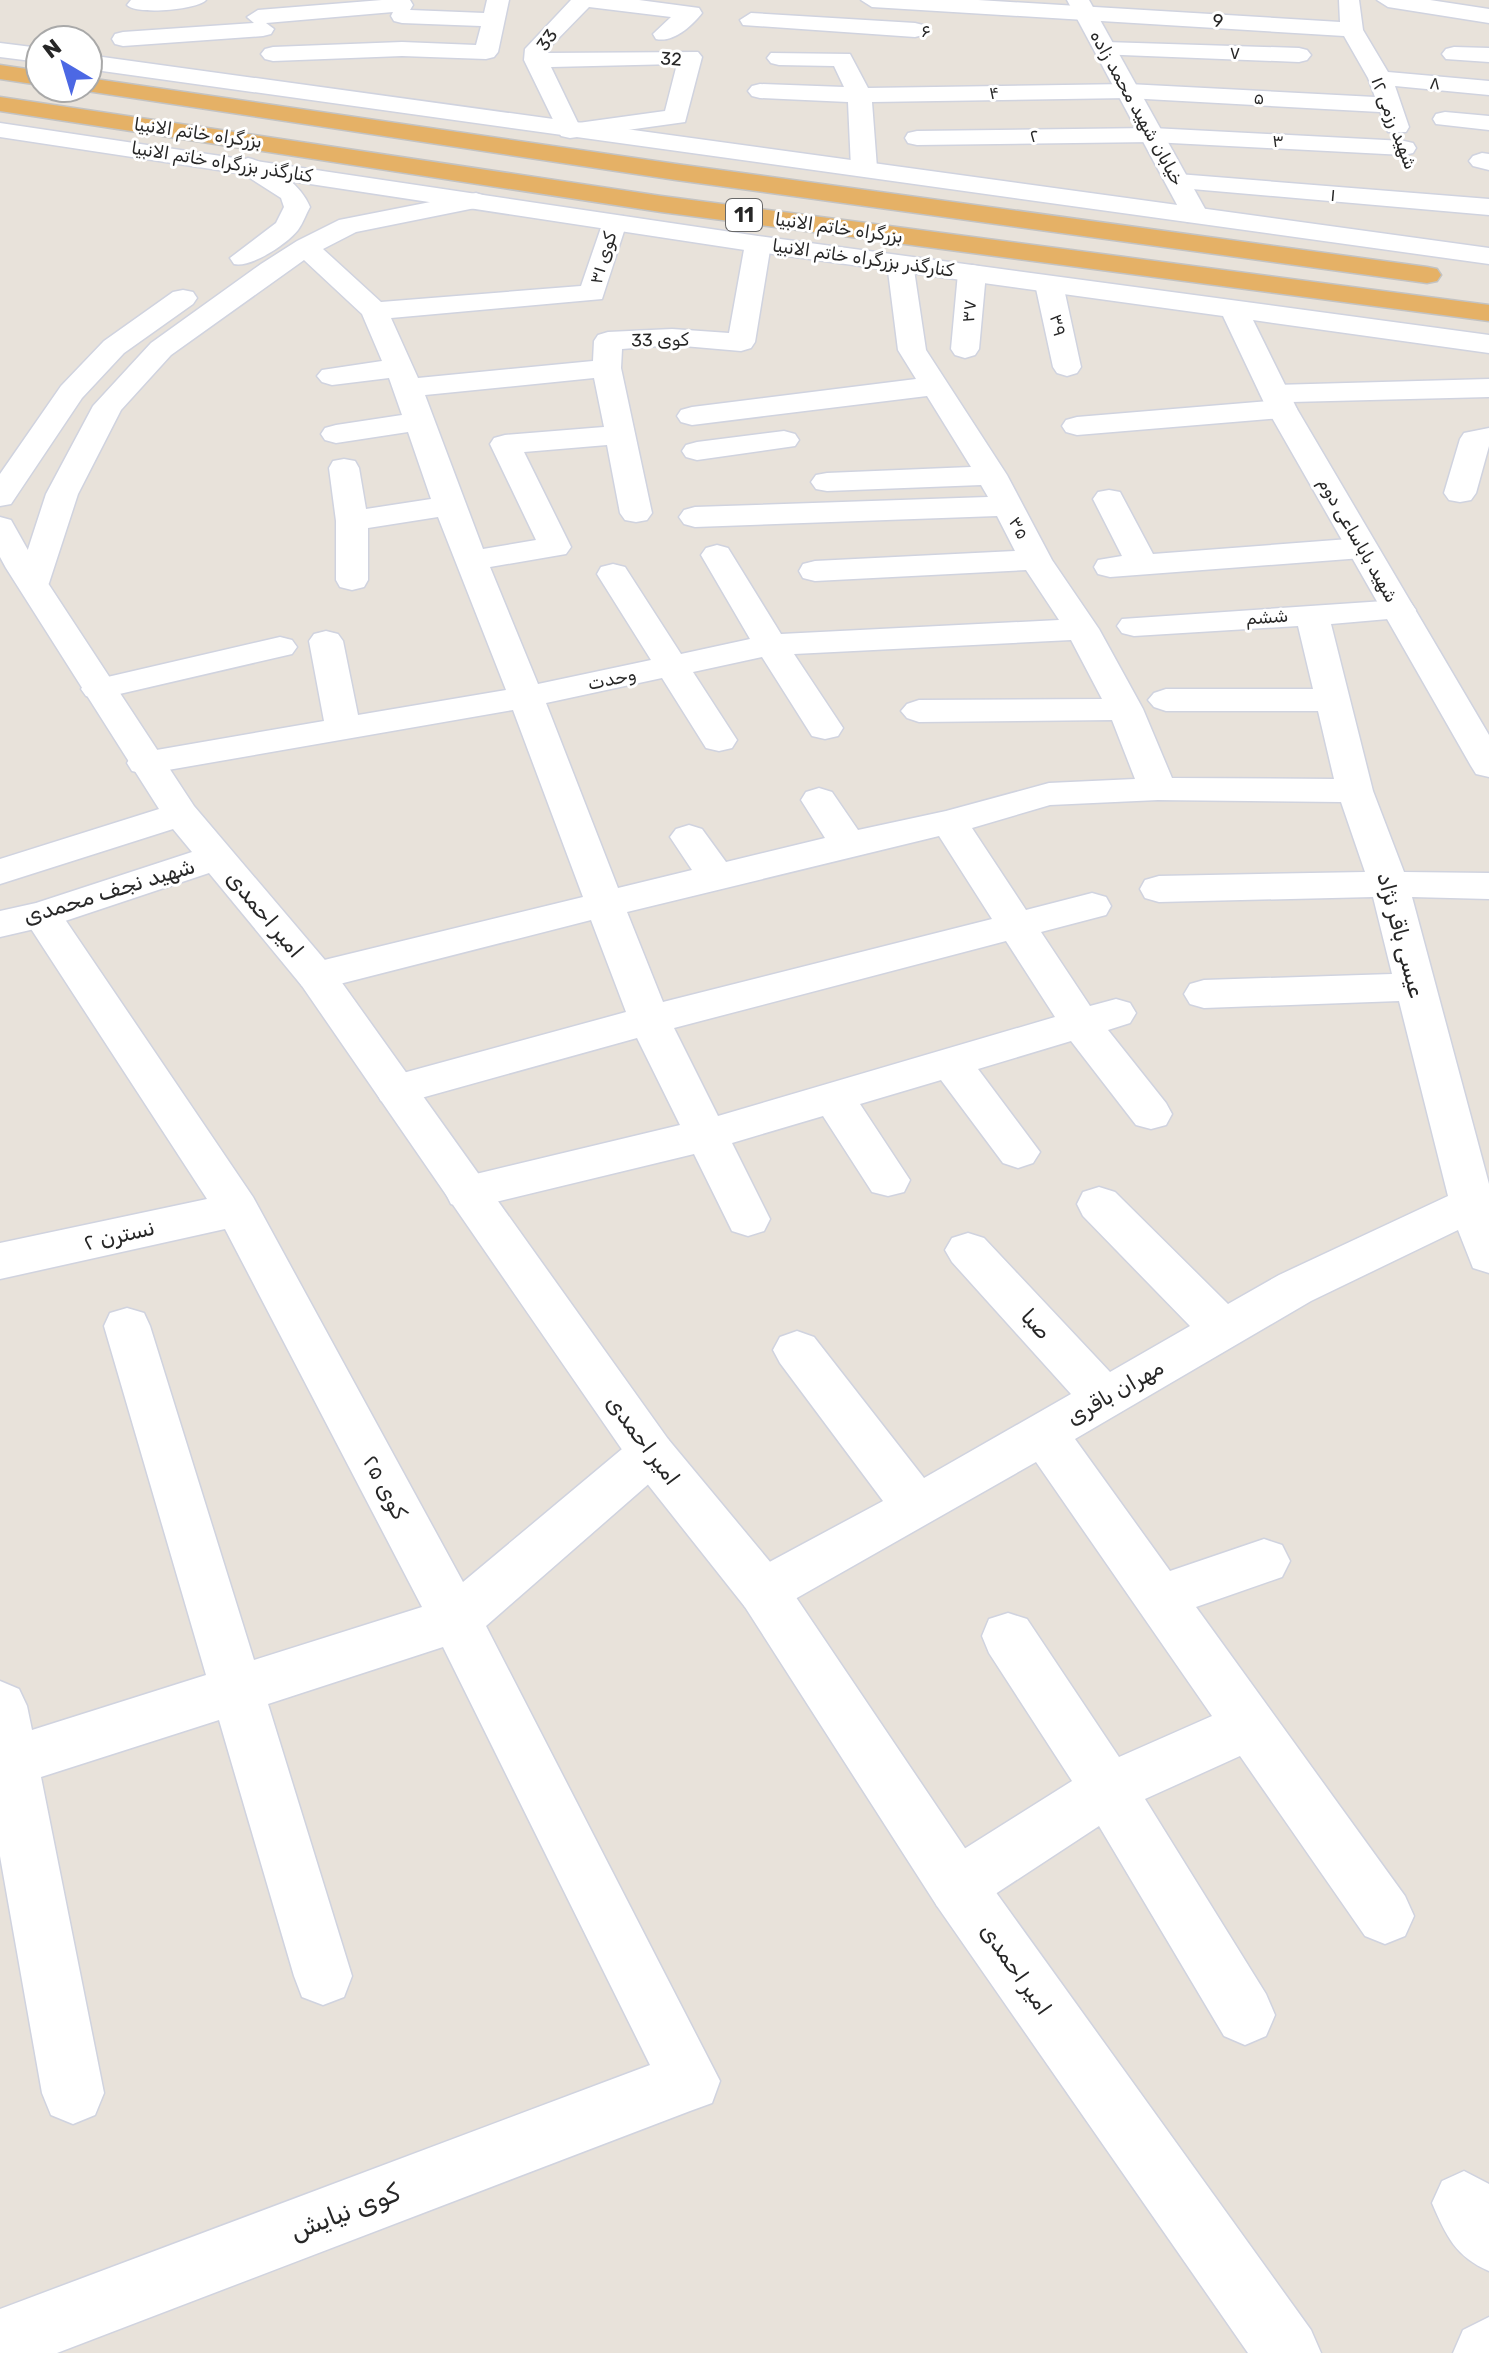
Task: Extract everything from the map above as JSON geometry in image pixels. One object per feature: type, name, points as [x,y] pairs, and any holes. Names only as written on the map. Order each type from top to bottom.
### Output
[{"type":"highway","points":[[0,72],[24,76]]},
{"type":"highway","name":"بزرگراه خاتم الانبیا","points":[[104,86],[286,102],[676,172],[1448,278]]},
{"type":"highway","points":[[249,153],[286,102]]},
{"type":"highway","name":"بزرگراه خاتم الانبیا","points":[[0,104],[249,153],[1489,313]]},
{"type":"highway","points":[[676,172],[1028,193]]},
{"type":"street","points":[[138,5],[195,0]]},
{"type":"street","points":[[584,0],[691,13],[664,34]]},
{"type":"street","name":"33","points":[[570,131],[536,60],[536,49],[584,0]]},
{"type":"street","points":[[872,0],[1081,6]]},
{"type":"street","name":"شهید رزمی ۱۲","points":[[1348,0],[1352,30],[1380,78],[1424,202]]},
{"type":"street","points":[[1388,0],[1416,2],[1489,16]]},
{"type":"street","name":"9","points":[[1081,6],[1352,30]]},
{"type":"street","name":"خیابان شهید محمد زاده","points":[[1081,6],[1196,216]]},
{"type":"street","points":[[402,7],[402,49]]},
{"type":"street","points":[[123,39],[258,15],[402,7],[495,10],[486,52],[402,49],[273,54]]},
{"type":"street","points":[[258,15],[286,102]]},
{"type":"street","name":"۶","points":[[751,20],[942,32]]},
{"type":"street","points":[[1070,40],[1103,46]]},
{"type":"street","name":"۷","points":[[1103,46],[1366,57]]},
{"type":"street","points":[[0,50],[24,53]]},
{"type":"street","points":[[1454,54],[1489,55]]},
{"type":"street","name":"32","points":[[536,60],[690,57],[676,117],[570,131]]},
{"type":"street","points":[[779,58],[842,59],[860,95],[864,168]]},
{"type":"street","points":[[104,65],[286,102],[570,131],[864,168],[1489,256]]},
{"type":"street","name":"۸","points":[[1380,78],[1489,88]]},
{"type":"street","name":"۴","points":[[760,91],[860,95],[1128,91]]},
{"type":"street","name":"۵","points":[[1128,91],[1390,105]]},
{"type":"street","points":[[1445,119],[1489,123]]},
{"type":"street","name":"کنارگذر بزرگراه خاتم الانبیا","points":[[0,130],[249,153],[476,201],[758,244],[1489,344]]},
{"type":"street","name":"۲","points":[[917,138],[1152,135]]},
{"type":"street","name":"۳","points":[[1152,135],[1404,148]]},
{"type":"street","points":[[249,153],[292,194],[297,207],[298,234],[374,311],[403,378],[438,404],[449,506],[526,697],[649,1020],[748,1219]]},
{"type":"street","name":"۱","points":[[1178,182],[1489,207]]},
{"type":"street","points":[[224,270],[262,246],[298,234],[476,201]]},
{"type":"street","points":[[661,204],[914,265]]},
{"type":"street","name":"کوی ۳۱","points":[[374,311],[592,293],[614,222]]},
{"type":"street","points":[[18,575],[108,406],[161,349],[298,234]]},
{"type":"street","name":"کوی 33","points":[[636,513],[607,368],[608,341],[672,337],[741,342],[758,244]]},
{"type":"street","name":"۳۵","points":[[914,265],[912,350],[992,475],[1036,560],[1082,629],[1125,709],[1158,789]]},
{"type":"street","name":"۳۷","points":[[965,349],[972,273]]},
{"type":"street","name":"۳۹","points":[[1049,284],[1067,367]]},
{"type":"street","points":[[0,497],[71,392],[114,347],[200,287]]},
{"type":"street","name":"شهید باباساعی دوم","points":[[1234,310],[1278,402],[1489,766]]},
{"type":"street","points":[[336,434],[438,404],[540,385],[607,368]]},
{"type":"street","points":[[332,376],[403,378]]},
{"type":"street","points":[[765,398],[934,386]]},
{"type":"street","points":[[692,416],[805,387]]},
{"type":"street","points":[[1077,426],[1278,402],[1489,388]]},
{"type":"street","points":[[765,398],[775,442],[771,448],[814,444]]},
{"type":"street","points":[[470,561],[555,547],[505,444],[619,435]]},
{"type":"street","points":[[1460,493],[1475,439],[1489,437]]},
{"type":"street","points":[[697,451],[775,442]]},
{"type":"street","points":[[344,468],[352,521],[352,580]]},
{"type":"street","points":[[801,483],[992,475]]},
{"type":"street","points":[[1109,499],[1143,565]]},
{"type":"street","points":[[352,521],[449,506]]},
{"type":"street","points":[[695,517],[1007,506]]},
{"type":"street","name":"امیر احمدی","points":[[0,527],[18,575],[98,689],[145,763],[181,814],[316,976],[651,1453],[763,1591],[957,1886],[1288,2353]]},
{"type":"street","points":[[1110,567],[1362,548]]},
{"type":"street","points":[[717,555],[825,728]]},
{"type":"street","points":[[815,571],[1036,560]]},
{"type":"street","points":[[613,574],[719,740]]},
{"type":"street","name":"ششم","points":[[1134,626],[1399,610]]},
{"type":"street","name":"عیسی باقر نژاد","points":[[1312,614],[1355,791],[1389,884],[1415,987],[1480,1203],[1489,1256]]},
{"type":"street","name":"وحدت","points":[[145,763],[526,697],[771,645],[1082,629]]},
{"type":"street","points":[[326,641],[343,728]]},
{"type":"street","points":[[98,689],[280,647]]},
{"type":"street","points":[[1166,700],[1335,700]]},
{"type":"street","points":[[919,711],[1125,709]]},
{"type":"street","points":[[316,976],[716,876],[949,822],[1049,794],[1158,789],[1355,791]]},
{"type":"street","points":[[819,800],[848,844]]},
{"type":"street","points":[[0,872],[181,814]]},
{"type":"street","points":[[949,822],[1017,926],[1098,1019],[1151,1114]]},
{"type":"street","points":[[689,837],[716,876]]},
{"type":"street","name":"شهید نجف محمدی","points":[[21,919],[218,857]]},
{"type":"street","points":[[1159,889],[1389,884],[1489,886]]},
{"type":"street","points":[[396,1090],[649,1020],[1092,906]]},
{"type":"street","name":"کوی ۲۵","points":[[21,919],[237,1209],[456,1620],[690,2081]]},
{"type":"street","points":[[1204,994],[1415,987]]},
{"type":"street","points":[[467,1192],[706,1135],[1098,1019]]},
{"type":"street","points":[[952,1064],[1018,1152]]},
{"type":"street","points":[[833,1098],[888,1180]]},
{"type":"street","name":"مهران باقری","points":[[763,1591],[917,1507],[1295,1288],[1480,1203]]},
{"type":"street","points":[[1099,1204],[1223,1329]]},
{"type":"street","name":"نسترن ۲","points":[[0,1261],[237,1209]]},
{"type":"street","name":"صبا","points":[[968,1250],[1105,1398]]},
{"type":"street","points":[[127,1326],[323,1976]]},
{"type":"street","points":[[797,1350],[917,1507]]},
{"type":"street","points":[[1044,1434],[1385,1916]]},
{"type":"street","points":[[6,1764],[456,1620],[651,1453]]},
{"type":"street","points":[[1160,1597],[1264,1561]]},
{"type":"street","points":[[1008,1636],[1108,1789],[1245,2015]]},
{"type":"street","points":[[0,1706],[6,1764],[73,2093]]},
{"type":"street","points":[[957,1886],[1108,1789],[1251,1725]]},
{"type":"street","name":"کوی نیایش","points":[[0,2342],[690,2081]]}]
